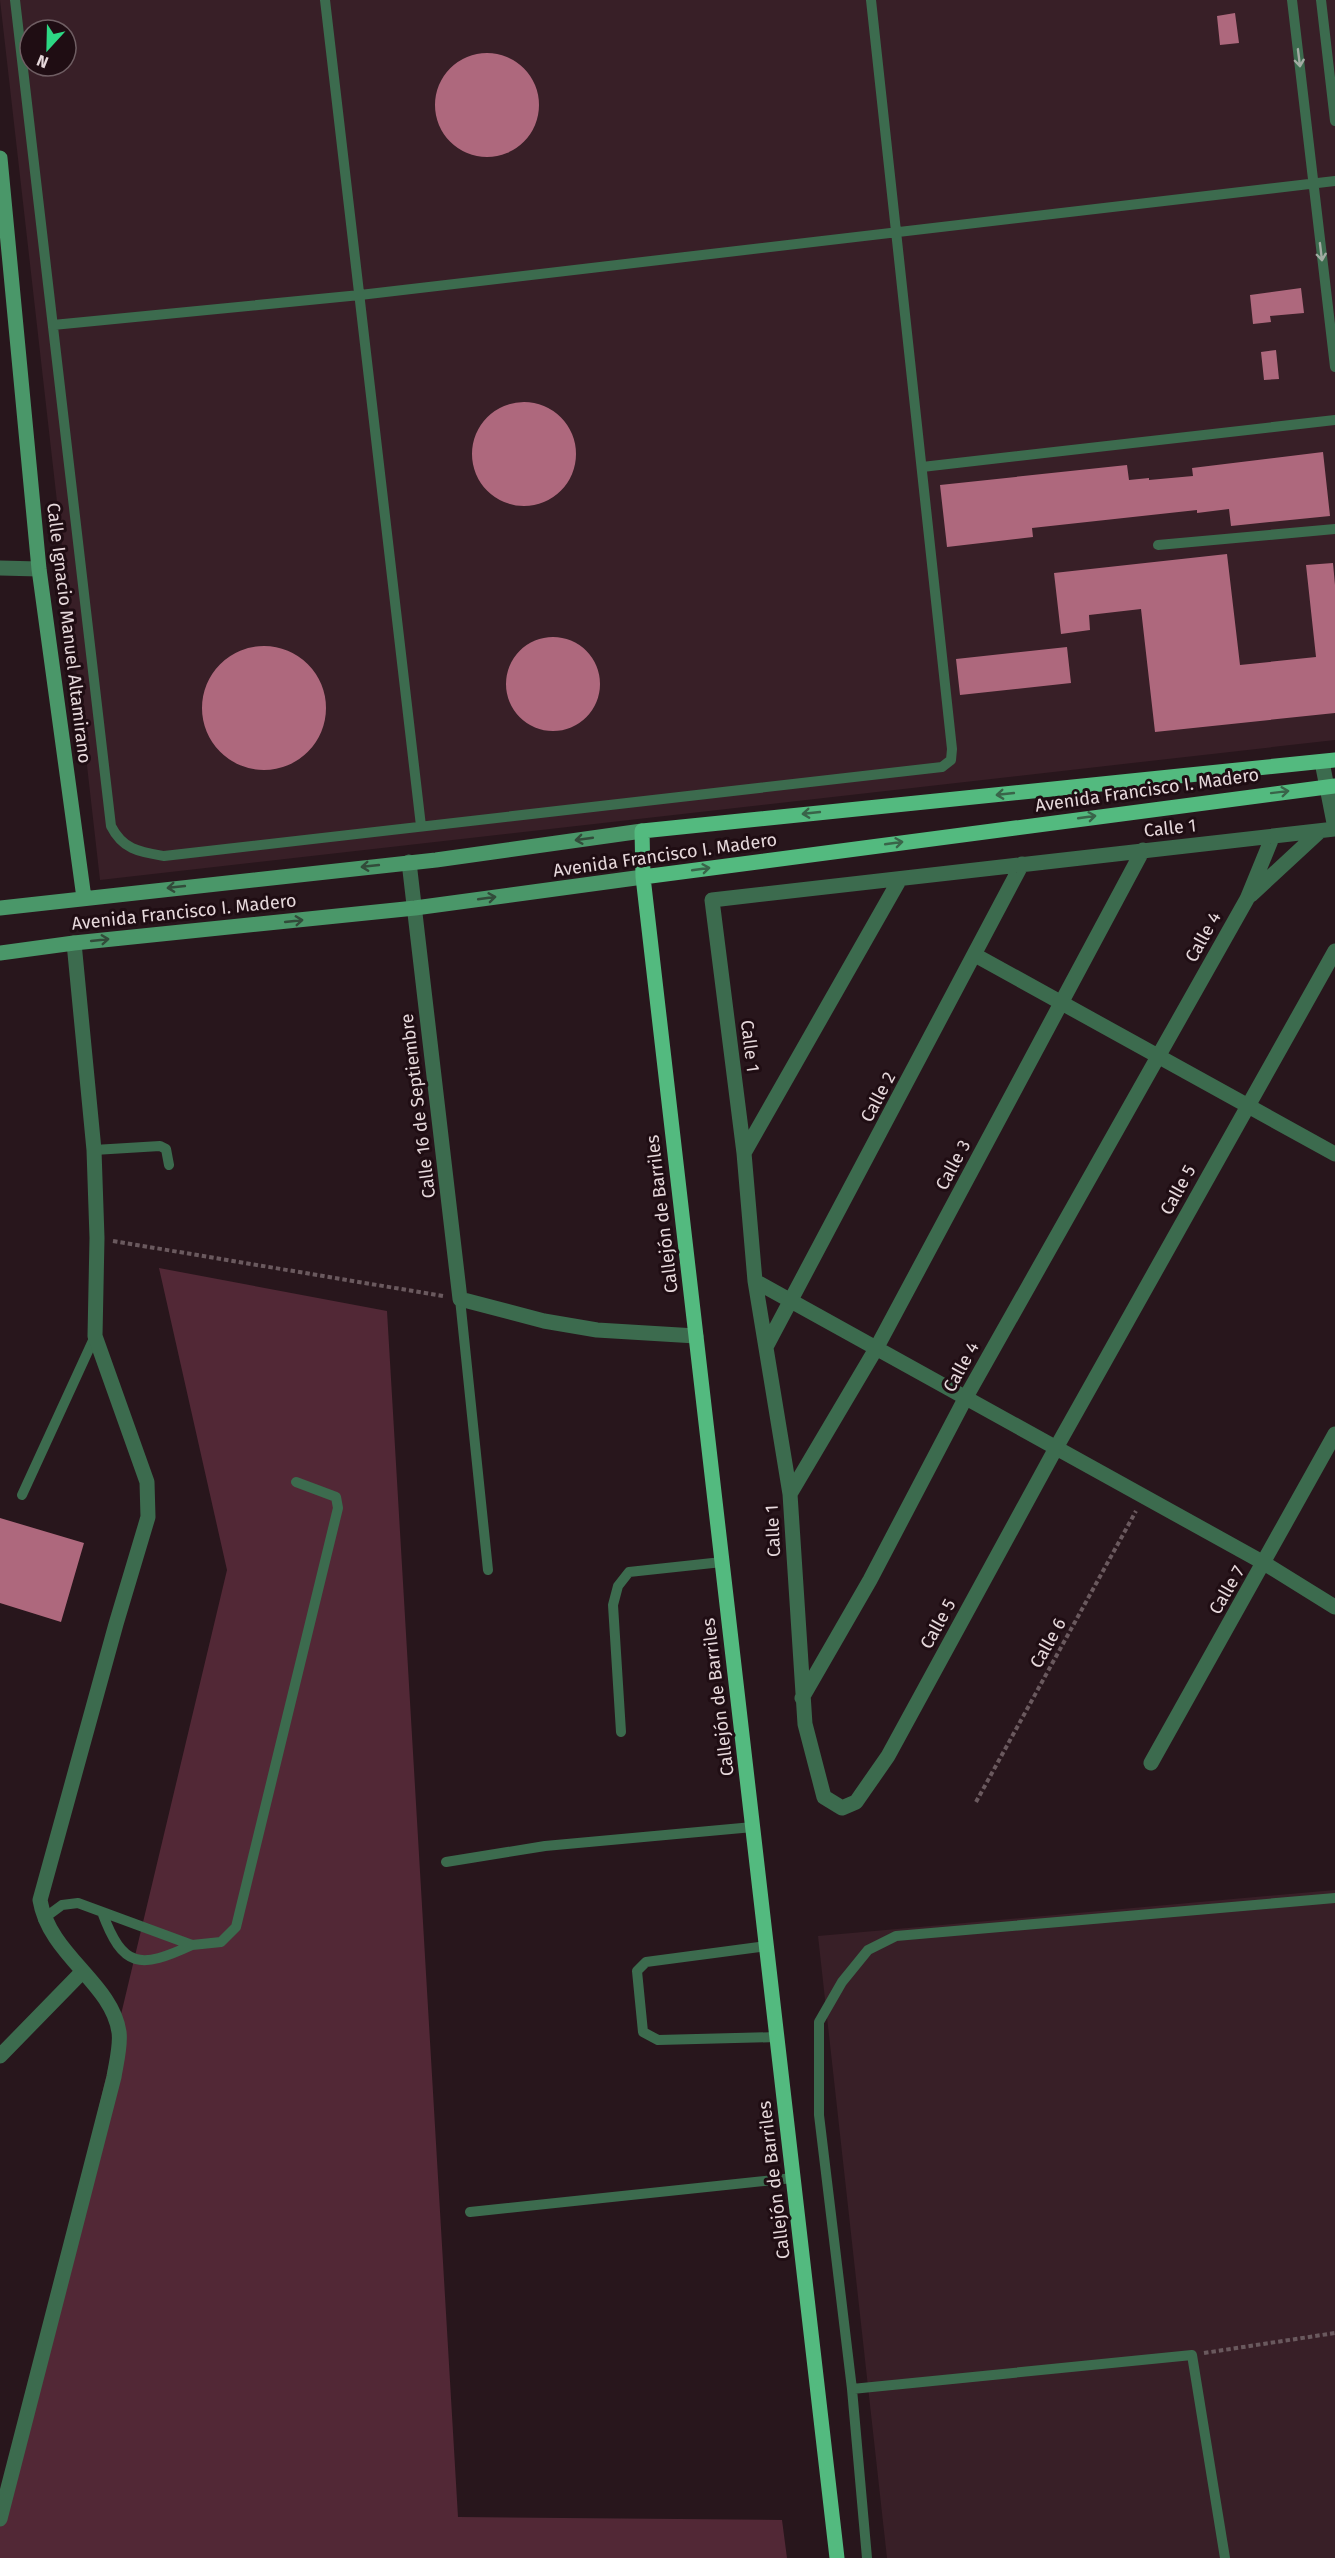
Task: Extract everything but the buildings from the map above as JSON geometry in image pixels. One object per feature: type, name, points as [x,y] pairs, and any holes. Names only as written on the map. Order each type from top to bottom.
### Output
[{"type":"main road","name":"Calle Ignacio Manuel Altamirano","points":[[0,158],[4,230],[39,568],[84,898]]},
{"type":"main road","name":"Avenida Francisco I. Madero","points":[[0,908],[409,862],[642,831],[1328,761]]},
{"type":"main road","name":"Avenida Francisco I. Madero","points":[[0,953],[74,943],[415,908],[1330,786]]},
{"type":"main road","name":"Callejón de Barriles","points":[[642,831],[643,877],[837,2558]]},
{"type":"street","points":[[0,568],[39,568]]},
{"type":"street","points":[[1328,761],[1335,829]]},
{"type":"street","name":"Calle 1","points":[[842,1808],[824,1797],[805,1724],[790,1494],[756,1281],[744,1153],[712,900],[1143,850],[1272,838],[1335,829]]},
{"type":"street","name":"Calle 4","points":[[1247,899],[1319,832]]},
{"type":"street","name":"Calle 4","points":[[802,1698],[870,1580],[966,1397],[1247,899],[1272,838]]},
{"type":"street","name":"Calle 3","points":[[790,1494],[877,1347],[1063,1004],[1143,850]]},
{"type":"street","name":"Calle 16 de Septiembre","points":[[409,862],[460,1299]]},
{"type":"street","name":"Calle 2","points":[[766,1347],[1022,864]]},
{"type":"street","points":[[744,1153],[900,879]]},
{"type":"street","points":[[0,2519],[114,2077],[119,2032],[106,2000],[53,1936],[43,1919],[40,1900],[148,1517],[147,1482],[95,1336],[97,1238],[94,1150],[74,943]]},
{"type":"street","name":"Calle 5","points":[[842,1808],[856,1803],[888,1756],[1056,1448],[1335,951]]},
{"type":"street","points":[[975,955],[1335,1154]]},
{"type":"street","points":[[756,1281],[1264,1563],[1335,1607]]},
{"type":"street","points":[[460,1299],[544,1321],[586,1328],[696,1336]]},
{"type":"street","name":"Calle 7","points":[[1151,1763],[1335,1434]]},
{"type":"street","points":[[0,2056],[82,1972]]},
{"type":"lane","points":[[15,0],[111,826],[118,839],[128,848],[164,856],[942,767],[951,760],[952,748],[871,0]]},
{"type":"lane","points":[[325,0],[422,826]]},
{"type":"lane","points":[[1292,0],[1335,367]]},
{"type":"lane","points":[[1321,0],[1335,120]]},
{"type":"lane","points":[[53,325],[360,295],[1335,181]]},
{"type":"lane","points":[[922,467],[1335,420]]},
{"type":"lane","points":[[1158,545],[1335,529]]},
{"type":"lane","points":[[94,1150],[160,1146],[166,1149],[169,1165]]},
{"type":"lane","points":[[460,1299],[488,1570]]},
{"type":"lane","points":[[22,1495],[95,1336]]},
{"type":"lane","points":[[102,1912],[112,1940],[125,1955],[145,1961],[162,1959],[192,1946],[220,1942],[236,1927],[338,1508],[336,1497],[297,1482]]},
{"type":"lane","points":[[621,1732],[613,1605],[618,1586],[628,1572],[722,1562]]},
{"type":"lane","points":[[446,1862],[545,1846],[753,1827]]},
{"type":"lane","points":[[867,2558],[852,2389],[819,2115],[819,2022],[842,1982],[868,1950],[896,1936],[1335,1898]]},
{"type":"lane","points":[[43,1919],[62,1905],[78,1903],[192,1946]]},
{"type":"lane","points":[[767,1946],[646,1962],[637,1971],[643,2032],[658,2040],[777,2037]]},
{"type":"lane","points":[[470,2212],[793,2178]]},
{"type":"lane","points":[[852,2389],[1192,2355],[1225,2558]]},
{"type":"path","points":[[97,1238],[460,1299]]},
{"type":"path","name":"Calle 6","points":[[976,1802],[1144,1498]]},
{"type":"path","points":[[1192,2355],[1335,2332]]},
{"type":"shaded area","points":[[0,0],[1335,0],[1335,740],[100,880]]},
{"type":"shaded area","points":[[159,1268],[387,1311],[458,2517],[782,2520],[787,2558],[0,2558],[0,2522],[227,1570]]},
{"type":"shaded area","points":[[1335,1890],[1335,2558],[887,2558],[818,1936]]}]
